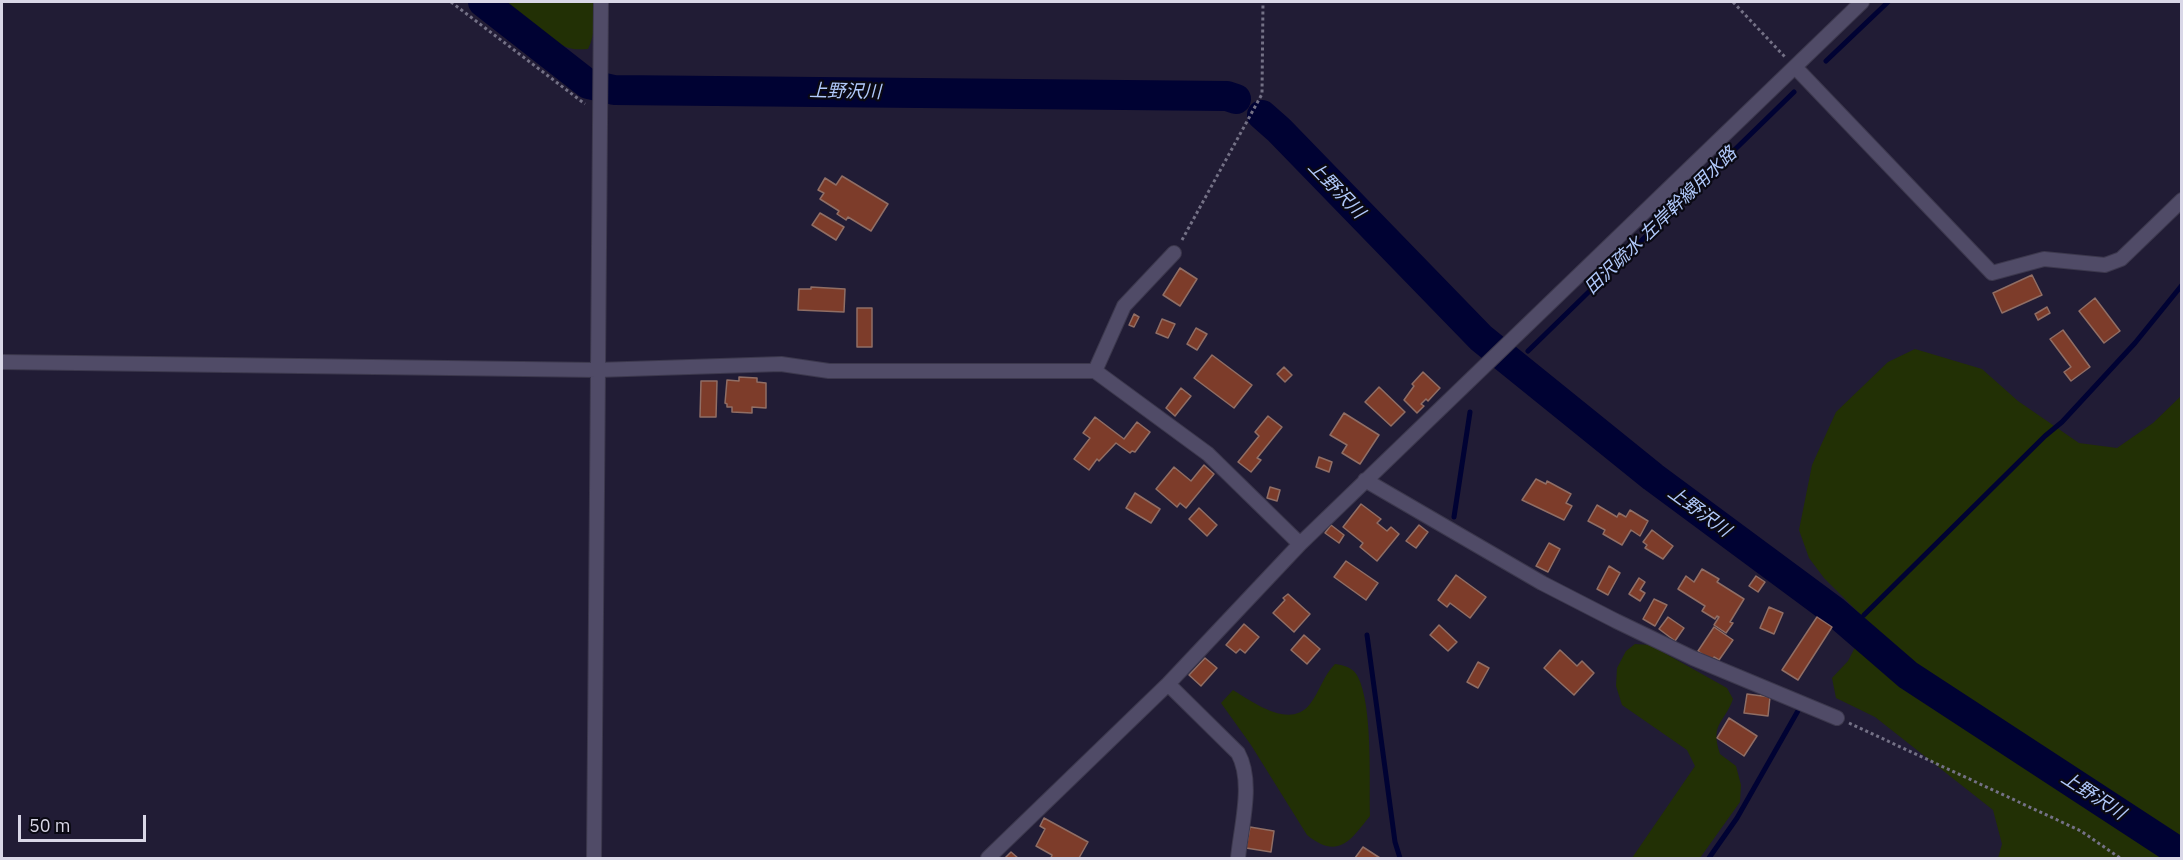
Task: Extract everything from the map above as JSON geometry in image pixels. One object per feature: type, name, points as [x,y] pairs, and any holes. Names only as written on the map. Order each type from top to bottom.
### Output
[{"type":"street","points":[[594,858],[601,2]]},
{"type":"street","points":[[988,858],[1168,684],[1300,544],[1365,480],[1862,2]]},
{"type":"street","points":[[1795,67],[1992,273],[2044,259],[2105,266],[2121,259],[2181,200]]},
{"type":"street","points":[[1095,371],[1124,306],[1174,253]]},
{"type":"street","points":[[2,362],[597,370],[781,364],[830,371],[1095,371],[1208,454],[1300,544]]},
{"type":"street","points":[[1365,480],[1542,583],[1616,621],[1693,658],[1837,718]]},
{"type":"street","points":[[1168,684],[1238,753],[1244,765],[1246,781],[1238,858]]},
{"type":"path","points":[[451,2],[601,116]]},
{"type":"path","points":[[1174,253],[1262,94],[1263,2]]},
{"type":"path","points":[[1733,2],[1795,67]]},
{"type":"path","points":[[1837,718],[2081,831],[2121,858]]},
{"type":"green space","points":[[505,2],[593,2],[593,32],[588,49],[571,49],[552,41],[525,22]]},
{"type":"green space","points":[[1915,349],[1982,369],[2018,401],[2079,443],[2117,448],[2153,423],[2181,396],[2181,858],[1998,858],[2002,844],[1993,810],[1875,717],[1836,698],[1832,678],[1848,661],[1868,622],[1824,578],[1809,558],[1799,530],[1812,465],[1836,412],[1888,362]]},
{"type":"green space","points":[[1635,644],[1650,645],[1727,688],[1733,699],[1719,724],[1717,744],[1720,754],[1736,766],[1741,785],[1740,802],[1700,858],[1632,858],[1695,766],[1687,750],[1622,705],[1616,686],[1617,668],[1626,651]]},
{"type":"green space","points":[[1335,664],[1354,671],[1363,690],[1368,725],[1370,816],[1349,840],[1335,847],[1327,846],[1307,835],[1251,745],[1221,703],[1233,690],[1272,711],[1292,714],[1302,711],[1310,704],[1327,673]]},
{"type":"building","points":[[842,176],[888,204],[871,231],[848,217],[846,220],[837,214],[839,211],[820,199],[824,193],[818,190],[825,178],[836,185]]},
{"type":"building","points":[[820,213],[844,227],[836,240],[812,225]]},
{"type":"building","points":[[1180,268],[1197,279],[1180,306],[1163,295]]},
{"type":"building","points":[[2032,275],[2042,295],[2002,313],[1993,293]]},
{"type":"building","points":[[811,287],[845,289],[844,312],[798,310],[799,289],[811,289]]},
{"type":"building","points":[[2095,298],[2120,331],[2104,343],[2079,311]]},
{"type":"building","points":[[2047,307],[2050,313],[2038,320],[2035,314]]},
{"type":"building","points":[[857,308],[872,308],[872,347],[857,347]]},
{"type":"building","points":[[1134,314],[1139,317],[1134,327],[1129,325]]},
{"type":"building","points":[[1162,319],[1175,324],[1168,338],[1156,333]]},
{"type":"building","points":[[1196,328],[1207,334],[1197,350],[1187,344]]},
{"type":"building","points":[[2063,330],[2090,367],[2071,381],[2064,372],[2071,367],[2050,339]]},
{"type":"building","points":[[1212,355],[1252,385],[1234,408],[1194,378]]},
{"type":"building","points":[[1284,367],[1292,375],[1285,382],[1277,374]]},
{"type":"building","points":[[1423,372],[1440,388],[1428,401],[1426,399],[1421,404],[1424,406],[1417,413],[1404,400],[1414,386],[1412,384]]},
{"type":"building","points":[[739,377],[757,378],[757,382],[766,383],[766,408],[752,407],[752,413],[732,412],[732,407],[727,407],[725,403],[727,380],[739,381]]},
{"type":"building","points":[[701,381],[717,381],[716,417],[700,417]]},
{"type":"building","points":[[1379,387],[1405,412],[1391,426],[1365,402]]},
{"type":"building","points":[[1181,388],[1191,396],[1175,416],[1166,408]]},
{"type":"building","points":[[1344,413],[1379,435],[1360,464],[1342,453],[1347,445],[1330,435]]},
{"type":"building","points":[[1268,416],[1282,427],[1257,458],[1261,460],[1251,472],[1238,462],[1259,436],[1255,432]]},
{"type":"building","points":[[1095,417],[1124,439],[1137,422],[1150,432],[1135,452],[1130,453],[1116,443],[1099,461],[1097,459],[1089,470],[1074,459],[1090,438],[1083,433]]},
{"type":"building","points":[[1319,457],[1332,462],[1329,472],[1316,467]]},
{"type":"building","points":[[1204,465],[1214,474],[1186,508],[1180,503],[1177,507],[1156,489],[1174,467],[1191,481]]},
{"type":"building","points":[[1536,479],[1546,484],[1547,481],[1571,494],[1566,503],[1572,506],[1564,520],[1522,500]]},
{"type":"building","points":[[1270,487],[1280,490],[1277,501],[1267,498]]},
{"type":"building","points":[[1135,493],[1160,509],[1151,523],[1126,508]]},
{"type":"building","points":[[1361,504],[1381,519],[1377,523],[1387,531],[1391,527],[1399,534],[1377,561],[1360,547],[1363,543],[1343,527]]},
{"type":"building","points":[[1597,505],[1617,517],[1619,513],[1626,517],[1630,510],[1648,521],[1640,536],[1631,530],[1622,545],[1603,534],[1605,530],[1588,521]]},
{"type":"building","points":[[1199,508],[1217,525],[1207,536],[1189,519]]},
{"type":"building","points":[[1331,525],[1344,535],[1339,543],[1325,533]]},
{"type":"building","points":[[1419,525],[1428,532],[1416,548],[1406,541]]},
{"type":"building","points":[[1652,530],[1673,546],[1663,559],[1645,548],[1647,545],[1643,542]]},
{"type":"building","points":[[1549,543],[1560,549],[1548,572],[1536,566]]},
{"type":"building","points":[[1346,561],[1378,583],[1366,600],[1334,577]]},
{"type":"building","points":[[1609,566],[1620,573],[1608,595],[1597,589]]},
{"type":"building","points":[[1702,569],[1719,579],[1717,582],[1744,599],[1726,633],[1714,625],[1719,617],[1715,619],[1702,611],[1705,606],[1678,589],[1686,576],[1694,582]]},
{"type":"building","points":[[1456,575],[1486,597],[1470,618],[1450,603],[1447,607],[1438,600]]},
{"type":"building","points":[[1756,576],[1765,582],[1758,592],[1749,586]]},
{"type":"building","points":[[1639,578],[1645,582],[1640,590],[1645,593],[1640,601],[1629,594]]},
{"type":"building","points":[[1288,594],[1310,614],[1294,632],[1273,613]]},
{"type":"building","points":[[1654,599],[1667,605],[1655,626],[1643,619]]},
{"type":"building","points":[[1769,607],[1783,613],[1774,634],[1760,628]]},
{"type":"building","points":[[1668,617],[1684,628],[1675,641],[1659,629]]},
{"type":"building","points":[[1817,617],[1832,627],[1798,680],[1782,670]]},
{"type":"building","points":[[1244,624],[1259,637],[1245,653],[1240,649],[1236,653],[1226,645]]},
{"type":"building","points":[[1439,625],[1457,642],[1448,651],[1430,635]]},
{"type":"building","points":[[1714,627],[1733,640],[1719,660],[1714,657],[1712,661],[1698,651]]},
{"type":"building","points":[[1304,635],[1320,649],[1307,664],[1291,650]]},
{"type":"building","points":[[1560,650],[1577,666],[1582,661],[1594,673],[1574,695],[1544,668]]},
{"type":"building","points":[[1205,658],[1217,668],[1201,686],[1189,675]]},
{"type":"building","points":[[1478,662],[1489,668],[1478,688],[1467,682]]},
{"type":"building","points":[[1747,694],[1770,697],[1768,716],[1744,713]]},
{"type":"building","points":[[1729,718],[1757,736],[1744,756],[1717,738]]},
{"type":"building","points":[[1044,818],[1088,842],[1079,858],[1051,858],[1052,855],[1036,846],[1045,829],[1040,826]]},
{"type":"building","points":[[1250,827],[1274,831],[1271,852],[1246,848]]},
{"type":"building","points":[[1363,847],[1380,858],[1355,858]]},
{"type":"building","points":[[1011,852],[1018,858],[1005,858]]},
{"type":"waterway","name":"上野沢川","points":[[483,2],[588,84],[614,90],[1227,96],[1236,99]]},
{"type":"waterway","name":"田沢疏水 左岸幹線用水路","points":[[1826,61],[1888,2]]},
{"type":"waterway","name":"田沢疏水 左岸幹線用水路","points":[[1528,351],[1794,92]]},
{"type":"waterway","name":"上野沢川","points":[[1262,115],[1481,338],[1653,477],[1834,611],[1908,675],[2182,854]]},
{"type":"waterway","points":[[1864,615],[2045,436],[2062,422],[2135,343],[2182,285]]},
{"type":"waterway","name":"田沢疏水 左岸幹線用水路","points":[[1454,517],[1470,412]]},
{"type":"waterway","name":"田沢疏水 左岸幹線用水路","points":[[1367,635],[1395,842],[1400,858]]},
{"type":"waterway","points":[[1709,858],[1737,818],[1799,709]]}]
